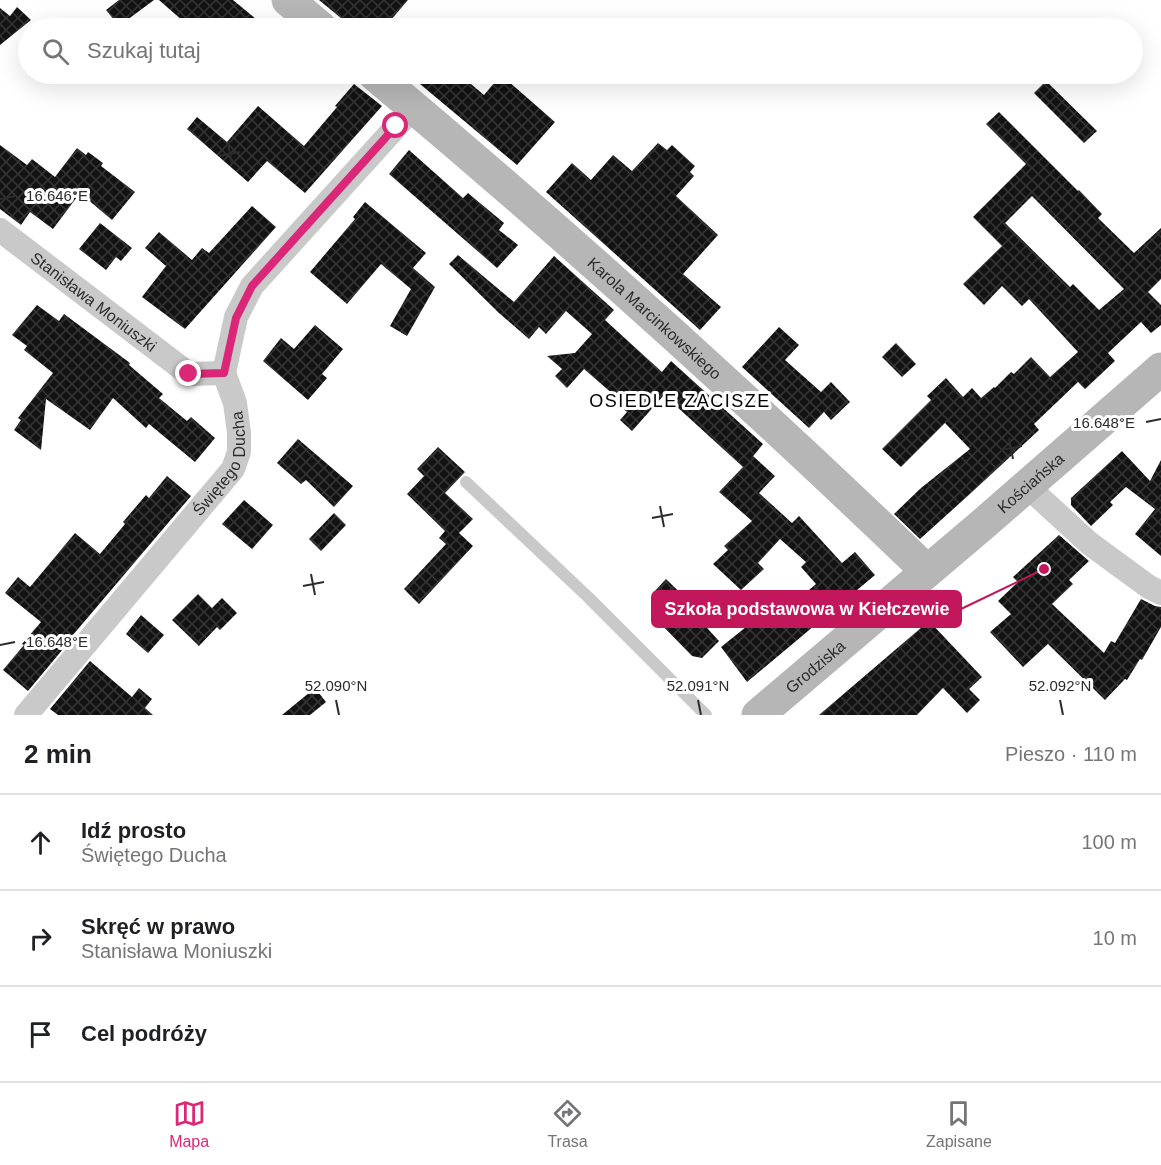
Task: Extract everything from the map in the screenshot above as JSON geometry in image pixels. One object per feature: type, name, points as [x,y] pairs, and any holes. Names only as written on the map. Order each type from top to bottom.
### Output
[{"type":"street","points":[[288,0],[309,18]]},
{"type":"street","name":"Karola Marcinkowskiego","points":[[386,84],[532,208],[808,457],[927,571]]},
{"type":"street","points":[[224,373],[236,318],[252,286],[414,107]]},
{"type":"street","name":"Stanisława Moniuszki","points":[[0,230],[189,374],[224,373]]},
{"type":"street","name":"Kościańska","points":[[927,571],[1161,369]]},
{"type":"street","name":"Świętego Ducha","points":[[26,715],[233,469],[239,452],[239,433],[235,403],[224,373]]},
{"type":"street","points":[[1027,486],[1089,543],[1149,587],[1161,593]]},
{"type":"street","name":"Grodziska","points":[[758,715],[927,571]]},
{"type":"lane","points":[[466,482],[588,597],[706,715]]},
{"type":"building","points":[[119,0],[154,0],[130,18],[112,18],[106,10]]},
{"type":"building","points":[[159,0],[233,0],[255,18],[180,18]]},
{"type":"building","points":[[319,0],[408,0],[393,18],[341,18]]},
{"type":"building","points":[[17,7],[29,18],[18,18],[18,30],[0,45],[0,8],[10,16]]},
{"type":"building","points":[[354,84],[382,106],[305,193],[267,161],[248,182],[187,129],[197,117],[227,142],[258,106],[304,146]]},
{"type":"building","points":[[420,84],[471,84],[484,95],[493,84],[511,84],[555,122],[517,165]]},
{"type":"building","points":[[1043,84],[1049,84],[1097,131],[1084,143],[1034,93]]},
{"type":"building","points":[[999,112],[1102,214],[1098,218],[1134,253],[1161,228],[1161,279],[1148,292],[1161,305],[1161,325],[1151,333],[1141,322],[1108,353],[1115,361],[1085,389],[1078,382],[1034,424],[1039,430],[920,539],[894,514],[921,488],[970,449],[945,423],[901,467],[882,449],[931,400],[927,396],[946,378],[963,397],[972,388],[981,398],[1011,372],[1014,374],[1031,357],[1050,377],[1078,352],[1029,299],[1022,306],[1002,286],[984,305],[963,284],[1002,246],[973,217],[1026,164],[986,124]],"holes":[[[1032,196],[1124,289],[1099,310],[1073,284],[1070,287],[1005,223]]]},
{"type":"building","points":[[658,143],[667,150],[672,145],[695,166],[690,172],[694,176],[676,196],[718,235],[683,274],[721,307],[700,330],[546,192],[572,163],[591,180],[613,155],[632,171]]},
{"type":"building","points":[[0,145],[27,165],[32,159],[55,177],[77,148],[86,155],[88,152],[103,163],[101,166],[135,192],[112,220],[80,193],[53,229],[30,212],[21,225],[0,209]]},
{"type":"building","points":[[409,150],[463,198],[468,193],[504,223],[499,230],[518,245],[497,268],[389,174]]},
{"type":"building","points":[[365,202],[426,253],[413,268],[435,287],[407,336],[390,326],[411,289],[381,264],[347,304],[310,272],[355,219],[353,217]]},
{"type":"building","points":[[252,206],[276,227],[185,329],[142,297],[166,266],[145,248],[159,232],[192,260],[202,248],[209,253]]},
{"type":"building","points":[[100,223],[132,248],[121,261],[116,257],[106,270],[79,249]]},
{"type":"building","points":[[458,255],[514,302],[554,256],[614,310],[605,320],[662,372],[671,361],[763,444],[753,456],[775,476],[759,493],[792,523],[799,516],[842,563],[855,552],[875,575],[747,682],[721,647],[751,623],[748,620],[766,602],[774,609],[783,600],[789,607],[816,584],[801,567],[806,562],[780,539],[758,563],[764,569],[741,590],[713,564],[728,550],[724,546],[752,521],[719,492],[743,467],[664,395],[632,431],[620,420],[627,412],[611,398],[614,395],[584,369],[567,388],[555,376],[562,369],[547,356],[575,353],[592,334],[566,311],[546,334],[539,327],[529,339],[449,264]]},
{"type":"building","points":[[37,305],[59,321],[64,314],[130,363],[129,365],[163,394],[159,398],[187,421],[191,417],[215,438],[195,462],[149,424],[146,428],[113,398],[90,430],[46,399],[41,450],[14,430],[21,420],[18,418],[53,373],[24,350],[27,346],[12,335]]},
{"type":"building","points":[[315,325],[343,349],[322,374],[327,378],[308,400],[263,361],[281,338],[294,349]]},
{"type":"building","points":[[779,327],[799,345],[785,360],[821,392],[831,382],[850,402],[831,420],[824,412],[809,428],[742,367]]},
{"type":"building","points":[[896,343],[916,364],[902,377],[882,357]]},
{"type":"building","points":[[298,439],[353,486],[334,507],[306,480],[301,484],[277,463]]},
{"type":"building","points":[[438,447],[465,472],[445,493],[473,519],[459,533],[473,546],[419,604],[404,589],[446,544],[439,538],[445,531],[407,494],[424,476],[417,469]]},
{"type":"building","points":[[1122,451],[1150,481],[1161,460],[1161,556],[1135,534],[1155,509],[1126,487],[1110,502],[1113,505],[1091,526],[1071,505],[1071,498]]},
{"type":"building","points":[[167,476],[191,496],[28,691],[3,670],[41,622],[5,593],[18,577],[30,587],[75,533],[100,554],[146,495],[149,498]]},
{"type":"building","points":[[244,500],[273,525],[252,549],[222,524]]},
{"type":"building","points":[[334,513],[346,525],[321,551],[309,539]]},
{"type":"building","points":[[1059,535],[1089,561],[1069,580],[1073,584],[1052,604],[1104,653],[1111,641],[1115,643],[1141,599],[1161,607],[1161,627],[1142,660],[1140,659],[1127,680],[1125,679],[1105,700],[1048,644],[1023,667],[990,632],[1011,614],[998,601],[1018,582],[1013,577]]},
{"type":"building","points":[[666,579],[701,613],[697,617],[719,641],[702,658],[692,656],[653,616],[666,603],[654,592]]},
{"type":"building","points":[[198,594],[212,608],[222,598],[237,613],[220,630],[217,627],[199,646],[172,620]]},
{"type":"building","points":[[141,615],[164,635],[148,653],[126,634]]},
{"type":"building","points":[[929,621],[982,677],[969,689],[980,700],[967,713],[943,688],[917,715],[819,715]]},
{"type":"building","points":[[90,661],[132,697],[139,688],[152,699],[145,708],[153,715],[58,715],[50,709]]},
{"type":"building","points":[[315,688],[326,702],[310,715],[282,715]]},
{"type":"place","name":"Szkoła podstawowa w Kiełczewie","points":[[1044,569]]},
{"type":"district","name":"OSIEDLE ZACISZE","points":[[680,401]]},
{"type":"route","points":[[189,374],[224,373],[236,318],[252,286],[396,126]]}]
